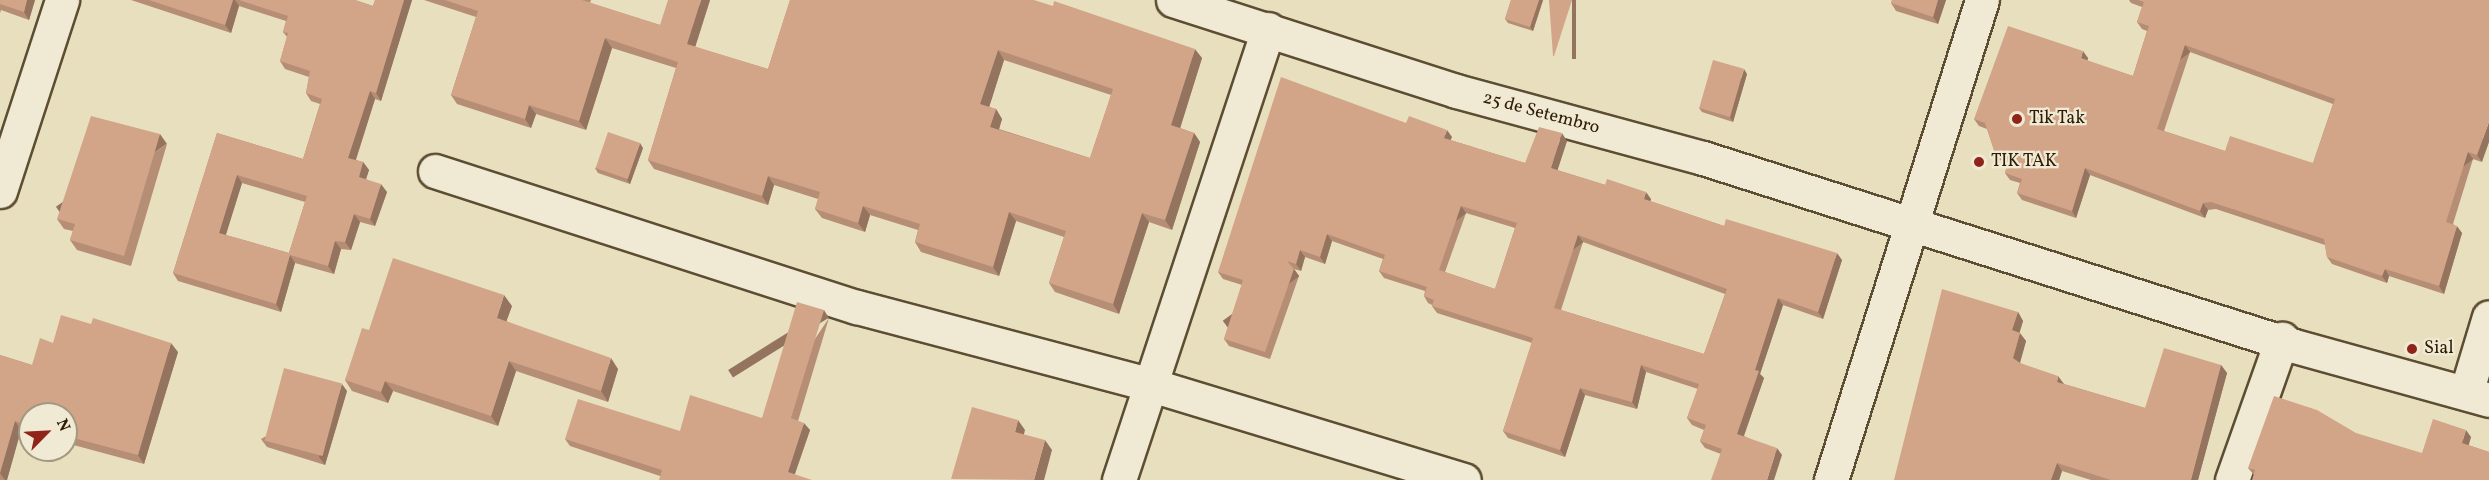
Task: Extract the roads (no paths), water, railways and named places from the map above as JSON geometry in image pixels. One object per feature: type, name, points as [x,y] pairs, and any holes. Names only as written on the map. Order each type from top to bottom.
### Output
[{"type":"street","points":[[0,191],[62,0]]},
{"type":"street","name":"25 de Setembro","points":[[1173,0],[1456,92],[1703,158],[2282,339],[2477,397]]},
{"type":"street","points":[[1831,480],[1982,0]]},
{"type":"street","points":[[1119,480],[1148,384],[1268,30]]},
{"type":"street","points":[[435,171],[857,307],[1148,384],[1464,480]]},
{"type":"street","points":[[2477,397],[2489,317]]},
{"type":"street","points":[[2232,480],[2282,339]]},
{"type":"place","name":"Tik Tak","points":[[2017,119]]},
{"type":"place","name":"TIK TAK","points":[[1979,162]]},
{"type":"place","name":"Sial","points":[[2412,349]]}]
